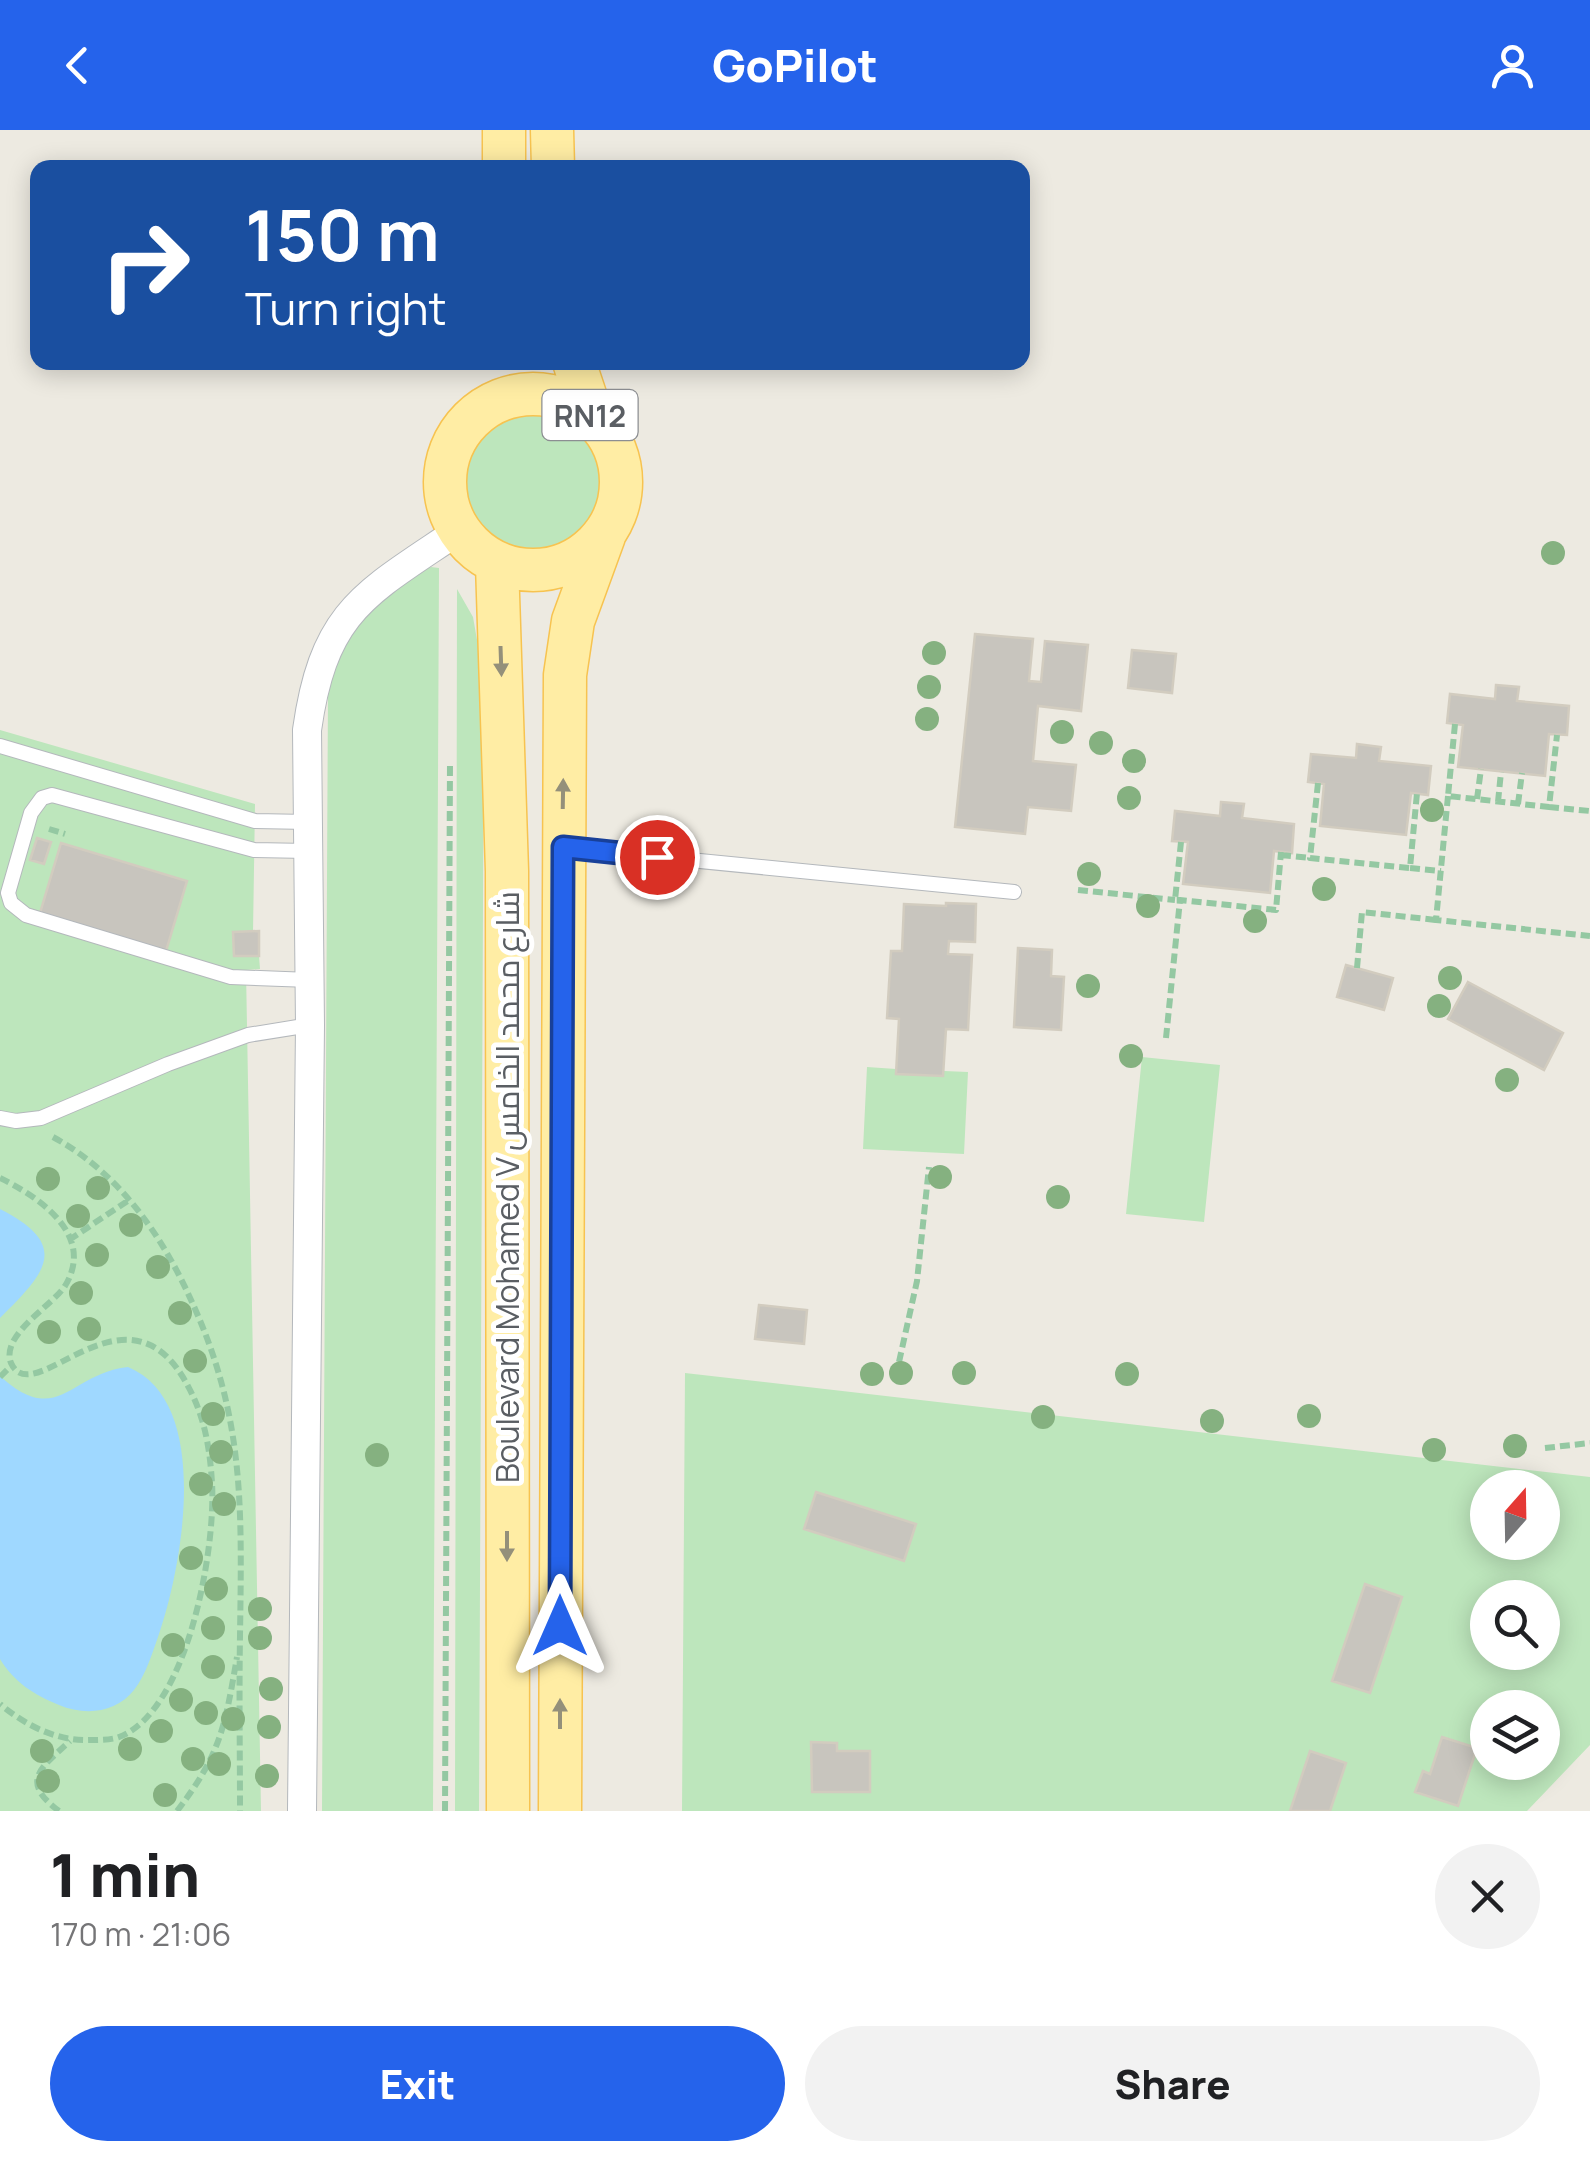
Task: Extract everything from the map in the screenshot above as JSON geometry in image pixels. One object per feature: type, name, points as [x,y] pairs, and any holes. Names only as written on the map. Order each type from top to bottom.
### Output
[{"type":"main road","points":[[504,130],[504,160]]},
{"type":"main road","points":[[552,130],[554,160]]},
{"type":"main road","name":"RN12","points":[[577,370],[592,416],[612,443],[622,474],[618,507],[604,536]]},
{"type":"main road","name":"RN12","points":[[458,531],[446,503],[444,474],[452,445],[495,383],[527,394],[562,399],[592,416]]},
{"type":"main road","points":[[458,531],[475,550],[497,564],[526,571],[555,568],[582,556],[604,536]]},
{"type":"main road","name":"Boulevard Mohamed V شارع محمد الخامس","points":[[560,1811],[566,653],[578,602],[604,536]]},
{"type":"main road","name":"Boulevard Mohamed V شارع محمد الخامس","points":[[497,564],[508,871],[508,1811]]},
{"type":"street","points":[[302,1811],[310,1025],[306,730],[312,690],[323,656],[343,620],[373,588],[458,531]]},
{"type":"lane","points":[[0,746],[255,821],[308,822]]},
{"type":"lane","points":[[308,851],[254,850],[52,795],[35,805],[30,813],[8,893],[17,910],[26,915],[230,977],[310,980]]},
{"type":"lane","points":[[563,847],[1014,892]]},
{"type":"lane","points":[[8,1120],[41,1118],[248,1035],[310,1025]]},
{"type":"path","points":[[1436,920],[1455,724]]},
{"type":"path","points":[[1549,807],[1556,734]]},
{"type":"path","points":[[445,1811],[450,762]]},
{"type":"path","points":[[1478,799],[1480,769]]},
{"type":"path","points":[[1498,802],[1501,772]]},
{"type":"path","points":[[1518,804],[1522,773]]},
{"type":"path","points":[[1310,858],[1318,784]]},
{"type":"path","points":[[1410,868],[1417,794]]},
{"type":"path","points":[[1448,796],[1590,811]]},
{"type":"path","points":[[1166,1038],[1181,842]]},
{"type":"path","points":[[1078,890],[1276,910],[1281,853],[1440,870]]},
{"type":"path","points":[[1357,968],[1362,912],[1590,936]]},
{"type":"path","points":[[8,1120],[44,1132],[92,1162],[129,1200],[161,1240],[204,1324],[221,1374],[234,1431],[243,1553],[240,1811]]},
{"type":"path","points":[[900,1362],[918,1281],[930,1166]]},
{"type":"path","points":[[0,1178],[53,1210],[72,1249],[66,1285],[12,1342],[11,1366],[20,1373],[34,1374],[110,1340],[133,1338],[156,1347],[174,1364],[200,1409],[212,1486],[208,1550],[191,1633],[156,1708],[119,1737],[70,1740],[48,1734],[0,1704]]},
{"type":"path","points":[[69,1240],[129,1200]]},
{"type":"path","points":[[0,1377],[11,1366]]},
{"type":"path","points":[[1545,1448],[1590,1442]]},
{"type":"path","points":[[177,1811],[205,1775],[220,1742],[240,1636]]},
{"type":"path","points":[[59,1811],[42,1798],[37,1778],[70,1740]]},
{"type":"green space","points":[[534,408],[562,413],[585,429],[601,452],[606,480],[601,508],[585,531],[562,547],[534,552],[506,547],[483,531],[467,508],[462,480],[467,452],[483,429],[506,413]]},
{"type":"green space","points":[[431,567],[439,568],[433,1811],[322,1811],[328,691],[340,652],[364,617],[395,588]]},
{"type":"green space","points":[[457,589],[473,617],[484,680],[479,1811],[455,1811]]},
{"type":"green space","points":[[0,730],[255,804],[253,932],[233,932],[234,956],[259,956],[260,969],[246,970],[261,1811],[0,1811]]},
{"type":"green space","points":[[1142,1057],[1220,1065],[1204,1222],[1126,1214]]},
{"type":"green space","points":[[867,1067],[896,1069],[896,1074],[943,1076],[944,1071],[968,1072],[964,1154],[863,1149]]},
{"type":"green space","points":[[685,1373],[1529,1470],[1470,1470],[1470,1560],[1560,1560],[1560,1474],[1590,1477],[1590,1745],[1560,1776],[1560,1690],[1470,1690],[1470,1780],[1557,1780],[1527,1811],[682,1811]]},
{"type":"water","points":[[0,1209],[37,1235],[44,1248],[44,1261],[29,1288],[0,1318]]},
{"type":"water","points":[[128,1367],[155,1386],[172,1414],[181,1449],[182,1529],[168,1605],[142,1677],[118,1704],[79,1711],[33,1692],[0,1659],[0,1376],[36,1398],[51,1398],[108,1371]]},
{"type":"building","points":[[975,634],[1033,639],[1029,681],[1041,682],[1045,641],[1088,645],[1081,711],[1038,706],[1033,761],[1076,765],[1071,811],[1028,807],[1025,834],[955,827]]},
{"type":"building","points":[[1132,650],[1176,654],[1172,693],[1128,688]]},
{"type":"building","points":[[1496,685],[1519,687],[1517,701],[1569,706],[1567,735],[1549,734],[1545,776],[1458,767],[1463,725],[1447,723],[1450,694],[1495,699]]},
{"type":"building","points":[[1357,744],[1381,747],[1379,761],[1431,766],[1428,795],[1411,793],[1406,835],[1320,826],[1324,784],[1308,782],[1311,754],[1356,758]]},
{"type":"building","points":[[1221,802],[1244,804],[1242,818],[1294,824],[1292,853],[1274,851],[1270,893],[1183,884],[1188,842],[1172,841],[1175,811],[1220,816]]},
{"type":"building","points":[[37,838],[51,842],[44,864],[30,860]]},
{"type":"building","points":[[61,843],[187,881],[166,951],[40,913]]},
{"type":"building","points":[[904,904],[976,904],[975,942],[949,941],[948,954],[972,955],[968,1030],[946,1029],[943,1076],[896,1074],[899,1019],[887,1018],[891,951],[902,951]]},
{"type":"building","points":[[259,931],[259,956],[234,956],[233,932]]},
{"type":"building","points":[[1018,948],[1052,950],[1051,976],[1064,977],[1061,1030],[1014,1027]]},
{"type":"building","points":[[1346,965],[1393,978],[1384,1010],[1337,997]]},
{"type":"building","points":[[1468,982],[1563,1033],[1544,1070],[1448,1019]]},
{"type":"building","points":[[759,1305],[807,1310],[804,1344],[755,1339]]},
{"type":"building","points":[[816,1492],[916,1524],[904,1561],[804,1529]]},
{"type":"building","points":[[1365,1584],[1402,1597],[1370,1693],[1332,1681]]},
{"type":"building","points":[[1442,1737],[1470,1746],[1470,1769],[1458,1806],[1415,1792],[1423,1771],[1430,1774]]},
{"type":"building","points":[[811,1742],[837,1743],[837,1751],[870,1751],[870,1792],[812,1792]]},
{"type":"building","points":[[1310,1751],[1346,1763],[1330,1811],[1290,1811]]},
{"type":"route","points":[[560,1626],[563,847],[657,857]]}]
